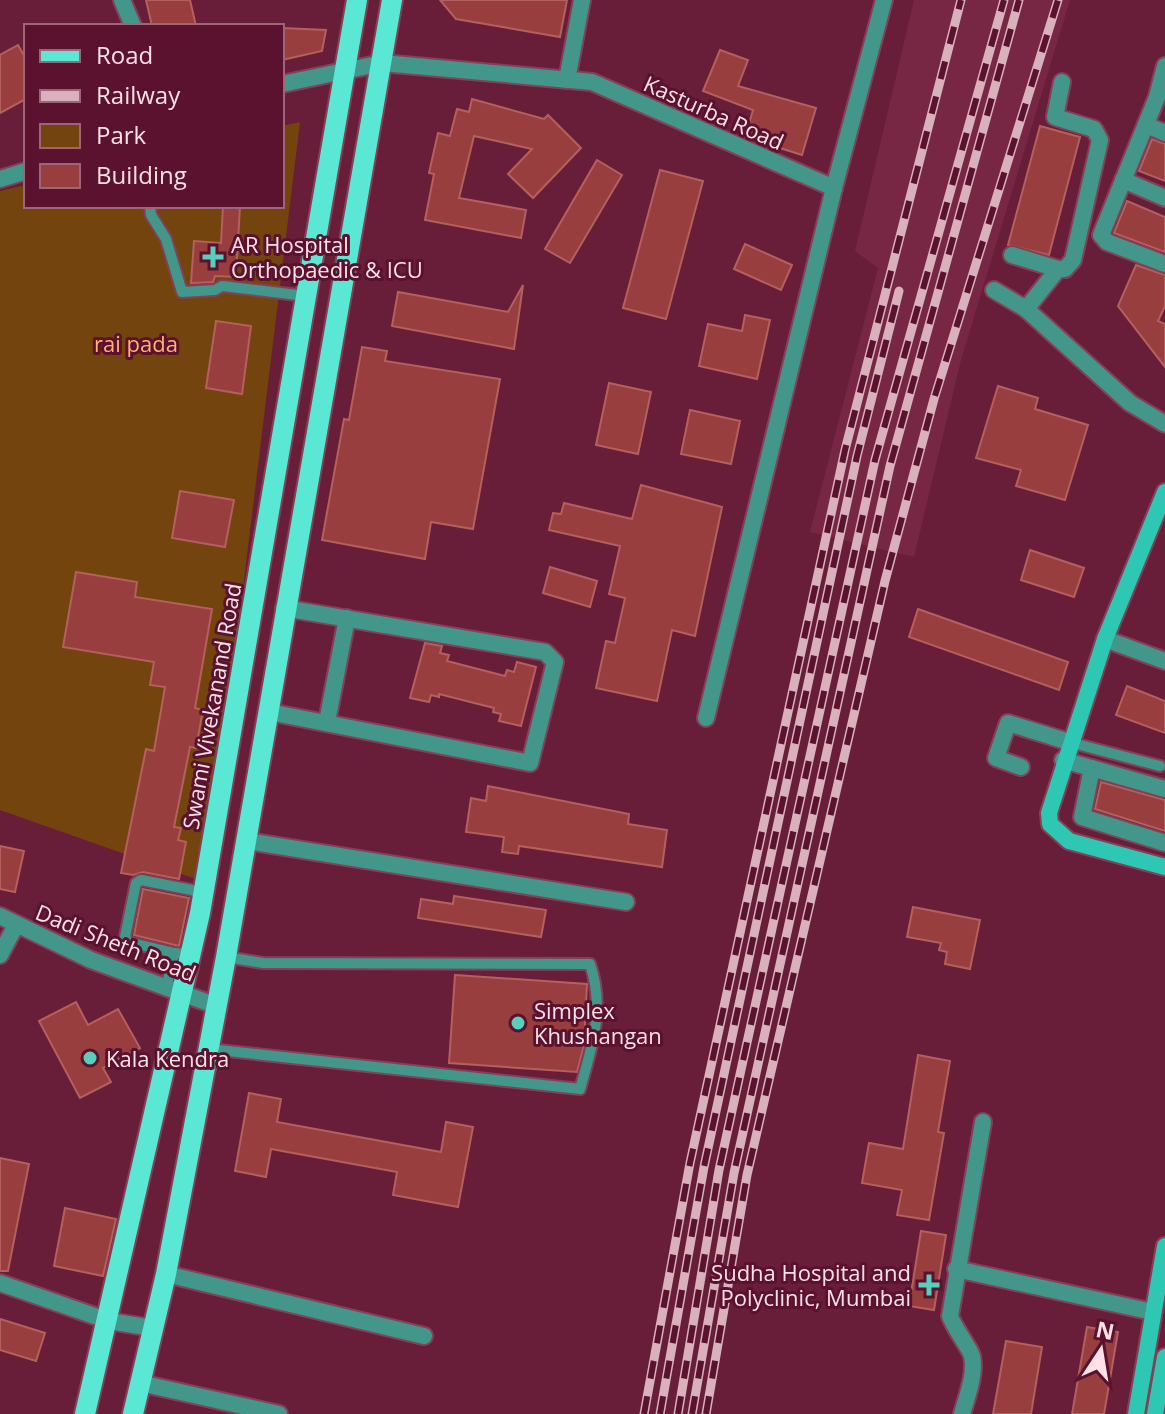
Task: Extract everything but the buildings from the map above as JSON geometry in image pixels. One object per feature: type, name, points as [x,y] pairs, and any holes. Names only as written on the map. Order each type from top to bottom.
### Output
[{"type":"main road","name":"Swami Vivekanand Road","points":[[85,1414],[109,1321],[175,992],[200,903],[357,0]]},
{"type":"main road","points":[[133,1414],[166,1274],[226,957],[284,608],[392,0]]},
{"type":"street","points":[[122,0],[132,24]]},
{"type":"street","points":[[567,80],[582,0]]},
{"type":"street","points":[[706,718],[834,188],[884,0]]},
{"type":"street","name":"Kasturba Road","points":[[284,84],[382,63],[592,82],[834,188]]},
{"type":"street","points":[[1165,66],[1146,125],[1102,230],[1103,239],[1165,264]]},
{"type":"street","points":[[1012,255],[1058,269],[1065,269],[1073,260],[1100,140],[1094,129],[1055,117],[1062,82]]},
{"type":"street","points":[[1146,125],[1165,133]]},
{"type":"street","points":[[0,179],[24,172]]},
{"type":"street","points":[[1123,180],[1165,198]]},
{"type":"street","points":[[1026,309],[1058,269]]},
{"type":"street","points":[[994,290],[1026,309],[1130,403],[1165,424]]},
{"type":"street","points":[[1165,492],[1105,639],[1049,801],[1050,824],[1069,841],[1165,867]]},
{"type":"street","points":[[269,712],[530,763],[555,662],[545,652],[284,608]]},
{"type":"street","points":[[327,722],[347,618]]},
{"type":"street","points":[[1105,639],[1165,661]]},
{"type":"street","points":[[1021,767],[996,758],[1008,723],[1069,742]]},
{"type":"street","points":[[1063,760],[1165,789]]},
{"type":"street","points":[[1092,768],[1082,817],[1165,843]]},
{"type":"street","points":[[247,841],[626,902]]},
{"type":"street","name":"Dadi Sheth Road","points":[[0,916],[175,992],[217,1006]]},
{"type":"street","points":[[0,955],[16,925]]},
{"type":"street","points":[[962,1414],[972,1376],[972,1354],[957,1335],[950,1316],[983,1122]]},
{"type":"street","points":[[1145,1413],[1165,1246]]},
{"type":"street","points":[[956,1269],[1157,1321]]},
{"type":"street","points":[[166,1274],[424,1336]]},
{"type":"street","points":[[0,1283],[109,1321],[152,1328]]},
{"type":"street","points":[[1145,1413],[1165,1357]]},
{"type":"street","points":[[140,1383],[279,1414]]},
{"type":"lane","points":[[150,208],[151,215],[166,239],[182,292],[215,290],[222,286],[306,296]]},
{"type":"lane","points":[[1069,742],[1160,766]]},
{"type":"lane","points":[[141,880],[198,893],[200,903],[188,951],[174,953],[128,942],[125,937],[136,883],[141,880]]},
{"type":"lane","points":[[174,953],[175,992]]},
{"type":"lane","points":[[209,1049],[580,1089],[597,1034],[596,983],[590,964],[263,963],[226,957]]},
{"type":"shaded area","points":[[914,0],[1070,0],[961,360],[914,557],[810,532],[878,268],[855,251]]},
{"type":"green space","name":"rai pada","points":[[300,122],[207,883],[0,810],[0,191],[24,185],[24,208],[284,208],[284,126]]},
{"type":"railway","points":[[644,1414],[690,1163],[845,450],[961,0]]},
{"type":"railway","points":[[678,1414],[719,1170],[875,460],[1004,0]]},
{"type":"railway","points":[[692,1414],[734,1173],[890,466],[1019,0]]},
{"type":"railway","points":[[706,1414],[747,1175],[885,581],[934,399],[1058,0]]},
{"type":"railway","points":[[660,1414],[704,1167],[857,456],[899,291]]},
{"type":"place","name":"AR Hospital Orthopaedic & ICU","points":[[213,257]]},
{"type":"place","name":"Simplex Khushangan","points":[[518,1023]]},
{"type":"place","name":"Kala Kendra","points":[[90,1058]]},
{"type":"place","name":"Sudha Hospital and Polyclinic, Mumbai","points":[[929,1285]]}]
